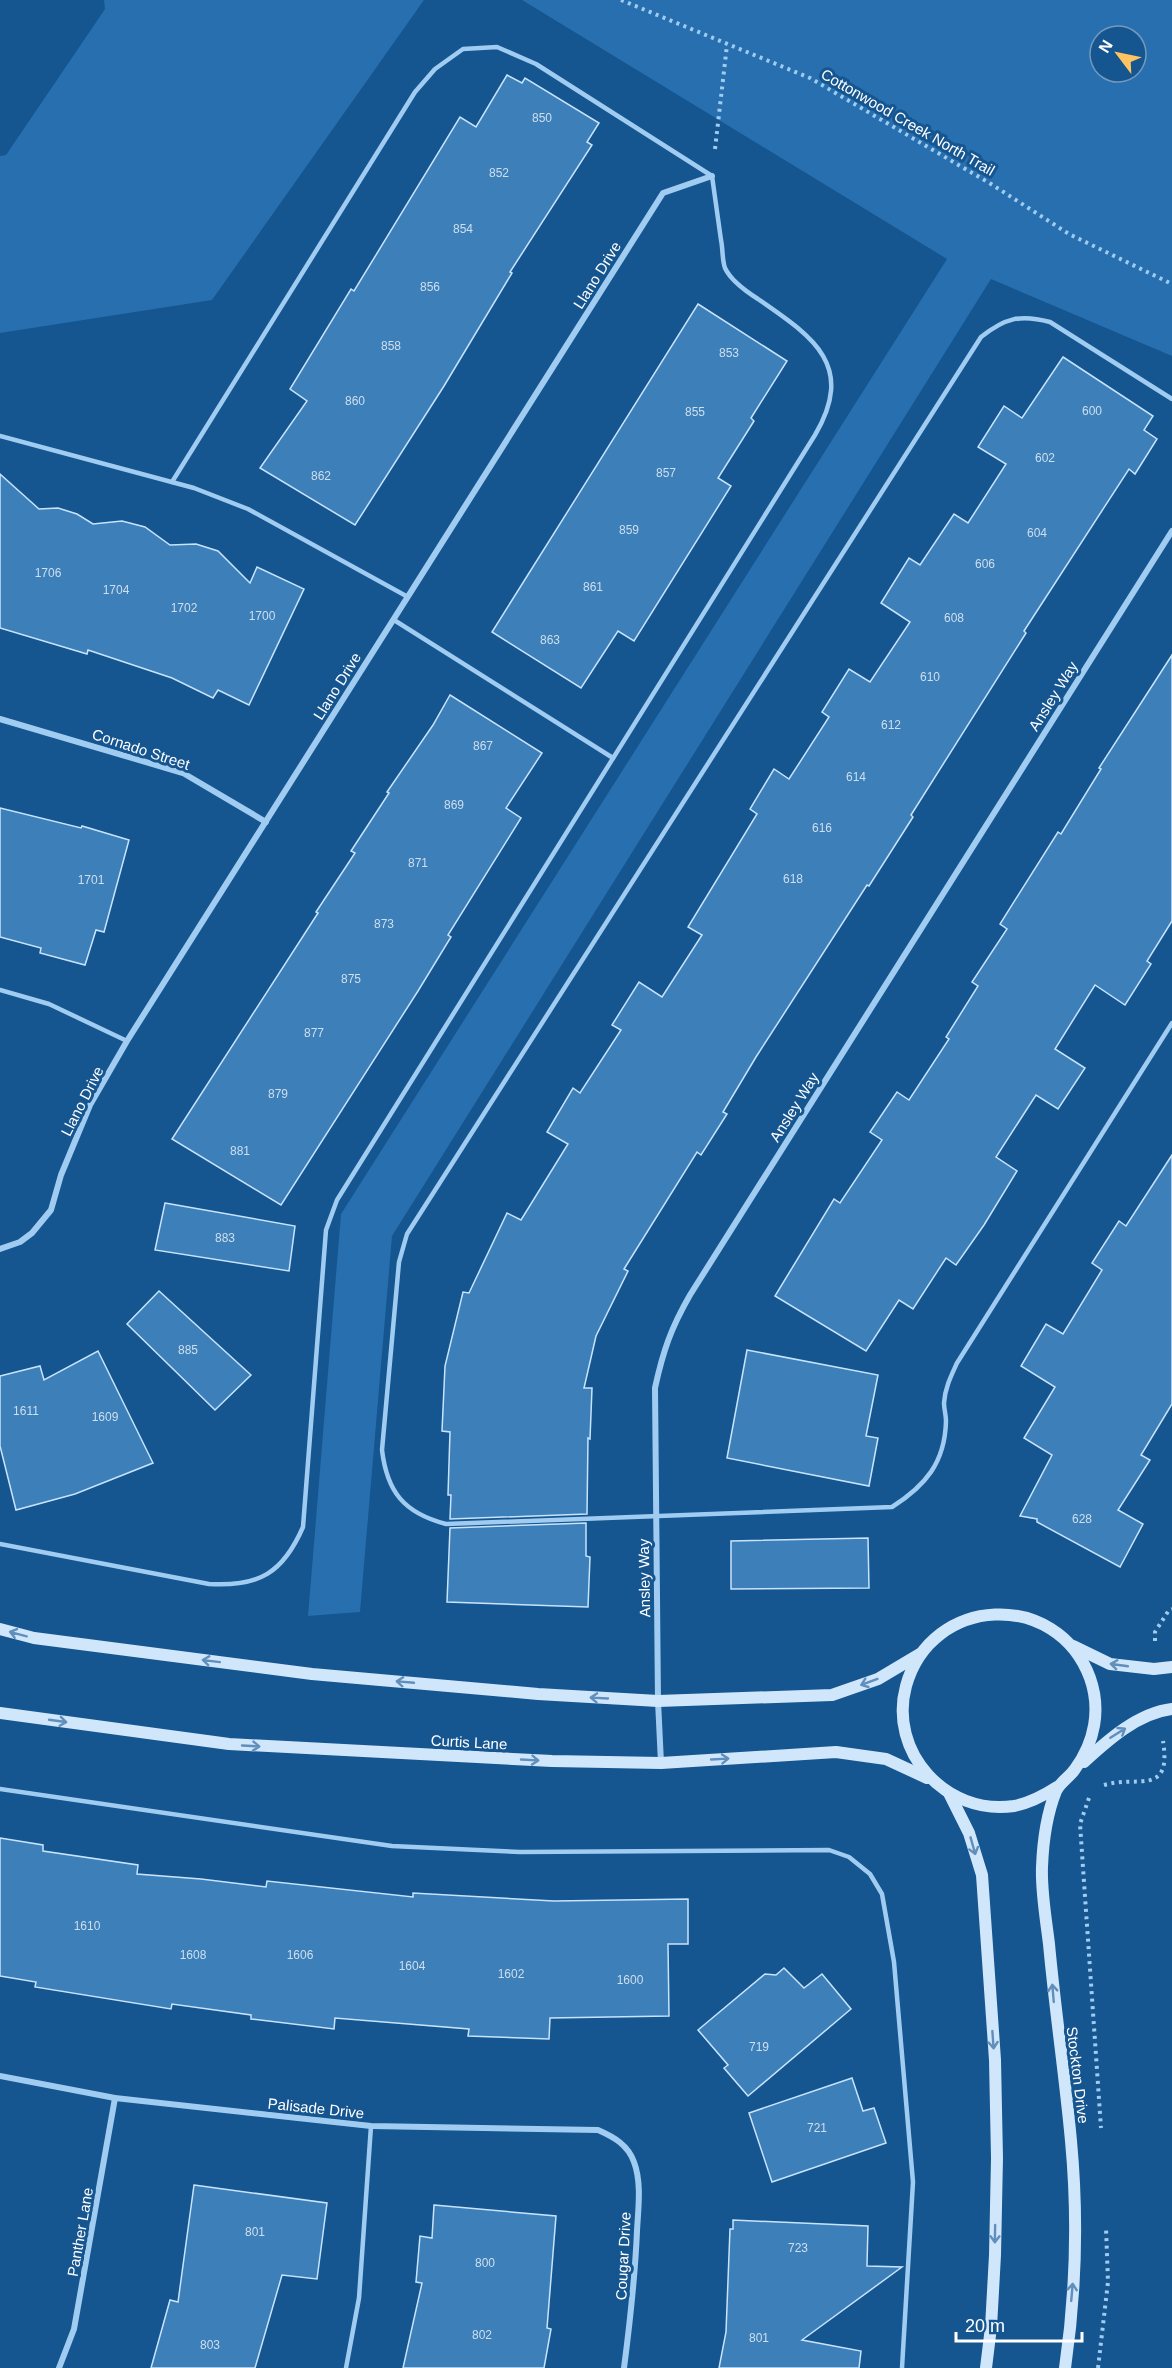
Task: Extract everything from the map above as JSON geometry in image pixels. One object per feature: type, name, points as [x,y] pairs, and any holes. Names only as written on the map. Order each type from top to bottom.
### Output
[{"type":"street","name":"Llano Drive","points":[[0,1249],[20,1242],[32,1233],[51,1210],[62,1175],[90,1105],[127,1041],[663,193],[712,176]]},
{"type":"street","name":"Ansley Way","points":[[661,1763],[654,1517],[655,1388],[665,1344],[676,1319],[1172,531]]},
{"type":"street","name":"Cornado Street","points":[[0,719],[183,773],[266,822]]},
{"type":"street","points":[[0,1629],[34,1638],[312,1674],[538,1694],[658,1701],[831,1695],[878,1679],[920,1654],[937,1636],[958,1623],[981,1615],[1006,1614],[1030,1618],[1051,1629],[1070,1645],[1110,1664],[1154,1669],[1172,1667]]},
{"type":"street","points":[[1070,1645],[1084,1665],[1090,1680],[1096,1712],[1094,1729],[1086,1751],[1074,1771]]},
{"type":"street","points":[[920,1654],[909,1676],[903,1699],[903,1724],[910,1748],[919,1765],[932,1781],[969,1803],[992,1807],[1015,1806],[1037,1800],[1057,1787],[1113,1736],[1166,1709]]},
{"type":"street","name":"Curtis Lane","points":[[0,1713],[229,1744],[552,1761],[661,1763],[836,1752],[886,1760],[932,1781]]},
{"type":"street","name":"Stockton Drive","points":[[1057,1787],[1044,1828],[1042,1872],[1056,2024],[1071,2142],[1076,2230],[1065,2368]]},
{"type":"street","points":[[949,1793],[969,1833],[982,1875],[994,2049],[997,2158],[991,2327],[986,2368]]},
{"type":"street","name":"Palisade Drive","points":[[0,2076],[115,2097],[371,2126],[598,2130],[614,2137],[626,2148]]},
{"type":"street","name":"Panther Lane","points":[[59,2368],[74,2329],[115,2097]]},
{"type":"street","name":"Cougar Drive","points":[[624,2368],[633,2304],[638,2214],[638,2179],[634,2162],[626,2148]]},
{"type":"lane","points":[[0,1544],[209,1584],[234,1586],[257,1580],[277,1567],[293,1549],[303,1527],[326,1230],[337,1200],[827,414],[831,390],[828,366],[817,345],[800,328],[743,289],[726,268],[712,176],[536,64],[497,47],[463,49],[435,69],[415,92],[172,482]]},
{"type":"lane","points":[[1172,399],[1050,322],[1032,317],[1013,319],[995,326],[981,337],[407,1234],[399,1262],[382,1450],[385,1471],[393,1491],[407,1506],[425,1518],[446,1524],[892,1507],[914,1493],[932,1472],[942,1448],[946,1421],[944,1401],[948,1381],[957,1363],[1172,1023]]},
{"type":"lane","points":[[0,436],[194,488],[248,509],[408,597]]},
{"type":"lane","points":[[394,620],[613,758]]},
{"type":"lane","points":[[0,990],[49,1004],[127,1041]]},
{"type":"lane","points":[[0,1789],[392,1846],[520,1852],[829,1850],[849,1857],[870,1874],[882,1894],[894,1962],[913,2182],[902,2368]]},
{"type":"lane","points":[[346,2368],[359,2298],[371,2126]]},
{"type":"path","name":"Cottonwood Creek North Trail","points":[[621,0],[810,78],[991,184],[1069,234],[1172,284]]},
{"type":"path","points":[[712,176],[727,45]]},
{"type":"path","points":[[1154,1669],[1155,1632],[1172,1608]]},
{"type":"path","points":[[1103,1785],[1114,1782],[1139,1783],[1156,1779],[1162,1772],[1166,1759],[1166,1709]]},
{"type":"path","points":[[1092,1788],[1080,1824],[1102,2135]]},
{"type":"path","points":[[1098,2368],[1108,2282],[1106,2226]]},
{"type":"shaded area","points":[[104,0],[424,0],[212,300],[0,333],[0,156],[6,155],[105,9]]},
{"type":"shaded area","points":[[522,0],[1172,0],[1172,356],[991,279],[392,1236],[360,1612],[308,1616],[341,1214],[947,259]]},
{"type":"building","points":[[507,75],[522,83],[525,78],[599,123],[587,142],[592,145],[510,272],[512,273],[444,386],[355,525],[260,468],[307,401],[290,389],[351,289],[354,291],[460,117],[476,127]]},
{"type":"building","points":[[698,304],[787,361],[751,418],[754,421],[718,478],[731,486],[634,641],[618,631],[581,688],[492,632]]},
{"type":"building","points":[[1063,357],[1153,416],[1144,430],[1157,439],[1135,474],[1129,469],[1024,631],[1026,633],[911,815],[913,817],[756,1057],[723,1112],[727,1114],[701,1155],[697,1152],[624,1269],[628,1271],[596,1336],[584,1388],[592,1388],[590,1439],[588,1438],[587,1514],[450,1519],[451,1495],[448,1495],[450,1432],[442,1431],[445,1366],[463,1292],[469,1293],[507,1213],[521,1220],[568,1144],[547,1132],[573,1088],[580,1093],[621,1030],[612,1025],[639,982],[662,997],[702,935],[688,927],[757,814],[750,809],[774,769],[789,779],[829,717],[822,712],[849,669],[870,682],[910,622],[881,603],[909,558],[920,565],[954,514],[968,523],[1006,464],[978,447],[1004,406],[1022,418]]},
{"type":"building","points":[[0,474],[39,509],[58,508],[77,514],[93,524],[122,521],[145,527],[170,545],[196,544],[218,551],[250,583],[257,567],[304,589],[249,705],[218,690],[213,698],[172,678],[88,650],[87,654],[0,628]]},
{"type":"building","points":[[1172,655],[1172,921],[1147,961],[1151,964],[1125,1005],[1095,985],[1055,1049],[1085,1068],[1058,1109],[1036,1095],[996,1157],[1017,1171],[984,1225],[956,1265],[946,1258],[913,1309],[899,1300],[866,1351],[775,1296],[834,1199],[840,1203],[882,1140],[870,1132],[897,1092],[909,1100],[949,1039],[946,1037],[978,986],[972,982],[1007,929],[1000,924],[1058,832],[1061,834],[1101,769],[1099,768]]},
{"type":"building","points":[[450,695],[542,753],[506,808],[521,818],[448,935],[451,937],[418,991],[281,1205],[172,1139],[318,913],[316,912],[355,853],[351,851]]},
{"type":"building","points":[[0,808],[81,828],[82,826],[129,840],[104,932],[96,930],[85,965],[40,953],[41,948],[0,937]]},
{"type":"building","points":[[1172,1155],[1172,1404],[1141,1455],[1150,1460],[1118,1510],[1143,1524],[1120,1567],[1037,1522],[1037,1519],[1020,1516],[1052,1455],[1024,1438],[1055,1387],[1021,1366],[1046,1324],[1063,1334],[1102,1270],[1092,1263],[1119,1221],[1126,1226]]},
{"type":"building","points":[[165,1203],[295,1226],[289,1271],[155,1250]]},
{"type":"building","points":[[159,1291],[251,1375],[215,1410],[127,1324]]},
{"type":"building","points":[[747,1350],[878,1375],[866,1436],[878,1438],[869,1486],[727,1458]]},
{"type":"building","points":[[98,1351],[153,1463],[75,1494],[16,1510],[0,1446],[0,1376],[40,1366],[44,1380]]},
{"type":"building","points":[[586,1523],[586,1556],[590,1557],[588,1607],[447,1602],[450,1528]]},
{"type":"building","points":[[868,1538],[869,1588],[731,1589],[731,1541]]},
{"type":"building","points":[[0,1838],[43,1845],[43,1851],[138,1865],[137,1874],[266,1887],[267,1881],[413,1897],[413,1893],[554,1901],[688,1899],[688,1944],[668,1944],[669,2016],[550,2018],[549,2039],[468,2036],[469,2029],[335,2018],[334,2029],[251,2019],[251,2015],[172,2004],[171,2009],[35,1987],[36,1982],[0,1976]]},
{"type":"building","points":[[784,1968],[804,1988],[822,1974],[851,2009],[748,2096],[724,2068],[728,2065],[698,2030],[765,1974],[776,1975]]},
{"type":"building","points":[[852,2078],[863,2111],[874,2108],[886,2143],[772,2182],[749,2113]]},
{"type":"building","points":[[194,2185],[327,2203],[317,2279],[282,2275],[255,2368],[151,2368],[170,2300],[178,2302]]},
{"type":"building","points":[[434,2205],[556,2216],[547,2328],[551,2329],[544,2368],[403,2368],[422,2283],[416,2282],[420,2236],[432,2238]]},
{"type":"building","points":[[733,2220],[868,2226],[867,2266],[902,2267],[802,2340],[861,2351],[859,2368],[719,2368],[726,2332],[730,2229],[733,2229]]}]
